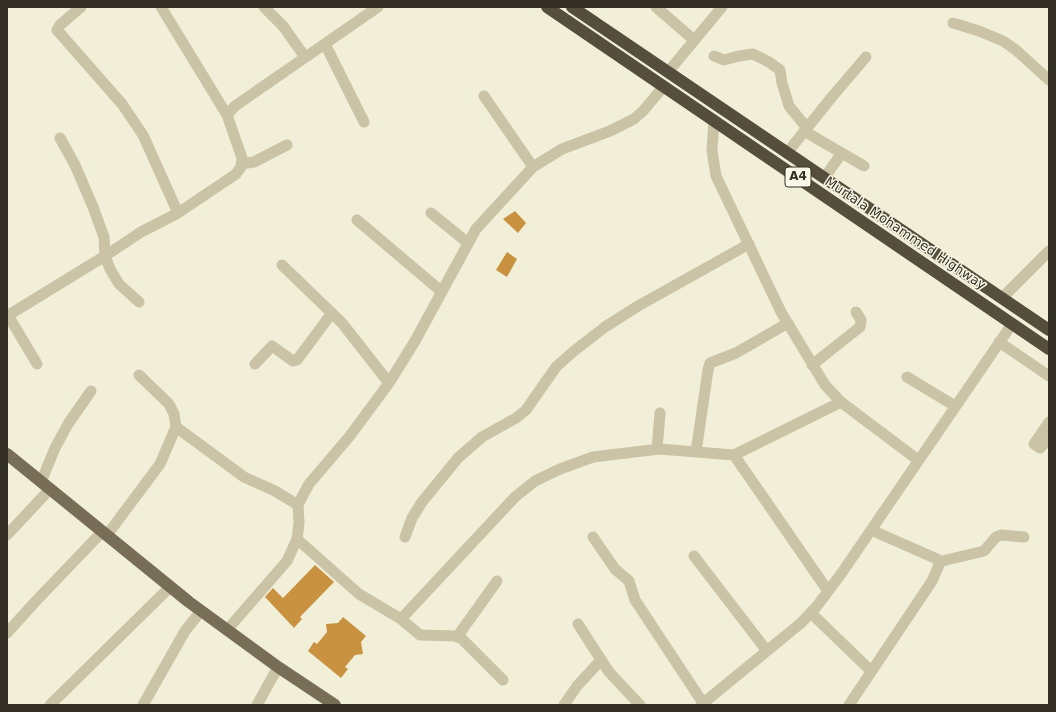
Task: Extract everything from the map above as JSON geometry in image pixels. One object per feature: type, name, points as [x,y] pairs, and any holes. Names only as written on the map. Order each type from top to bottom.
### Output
[{"type":"highway","name":"Murtala Mohammed Highway","points":[[547,7],[1049,348]]},
{"type":"highway","name":"Murtala Mohammed Highway","points":[[572,7],[1049,330]]},
{"type":"main road","points":[[7,454],[201,611],[278,667],[335,705]]},
{"type":"street","points":[[81,7],[60,25],[57,30],[122,104],[143,135],[178,213]]},
{"type":"street","points":[[37,364],[8,315],[105,256],[141,232],[178,213],[236,174],[241,167],[242,158],[227,115],[160,7]]},
{"type":"street","points":[[264,7],[283,26],[305,56]]},
{"type":"street","points":[[227,115],[235,106],[305,56],[378,7]]},
{"type":"street","points":[[656,7],[694,40]]},
{"type":"street","points":[[668,72],[722,7]]},
{"type":"street","points":[[953,23],[979,31],[1003,41],[1016,50],[1049,80]]},
{"type":"street","points":[[325,44],[364,122]]},
{"type":"street","points":[[714,56],[724,60],[753,54],[769,62],[780,70],[782,83],[789,106],[806,129],[864,166]]},
{"type":"street","points":[[787,153],[866,57]]},
{"type":"street","points":[[226,630],[287,561],[297,539],[299,523],[298,505],[309,484],[349,437],[389,383],[415,341],[476,229],[533,167],[562,149],[610,131],[634,118],[643,111],[664,86]]},
{"type":"street","points":[[484,96],[533,167]]},
{"type":"street","points":[[714,120],[712,151],[716,176],[788,323],[812,365],[825,386],[841,402],[918,460]]},
{"type":"street","points":[[60,138],[75,165],[93,207],[104,237],[105,256],[110,269],[119,284],[139,302]]},
{"type":"street","points":[[241,164],[254,162],[287,145]]},
{"type":"street","points":[[824,178],[842,153]]},
{"type":"street","points":[[431,213],[468,243]]},
{"type":"street","points":[[357,220],[442,292]]},
{"type":"street","points":[[404,536],[412,518],[422,502],[458,458],[482,437],[516,418],[526,410],[556,367],[574,351],[638,306],[749,244]]},
{"type":"street","points":[[1002,298],[1049,251]]},
{"type":"street","points":[[282,265],[342,323],[389,383]]},
{"type":"street","points":[[812,365],[860,327],[861,320],[856,312]]},
{"type":"street","points":[[255,364],[272,346],[293,361],[297,360],[332,313]]},
{"type":"street","points":[[696,452],[710,363],[736,353],[788,323]]},
{"type":"street","points":[[593,538],[615,569],[629,580],[635,600],[702,704],[801,623],[828,591],[1012,324]]},
{"type":"street","points":[[1000,342],[1049,376]]},
{"type":"street","points":[[7,633],[35,602],[104,534],[160,464],[176,427],[174,414],[170,404],[139,375]]},
{"type":"street","points":[[907,377],[955,406]]},
{"type":"street","points":[[7,535],[46,486],[55,448],[68,424],[91,391]]},
{"type":"street","points":[[401,619],[515,497],[535,480],[593,457],[656,449],[734,455],[841,402]]},
{"type":"street","points":[[656,449],[660,413]]},
{"type":"street","points":[[1049,422],[1034,444],[1040,448],[1049,436]]},
{"type":"street","points":[[176,427],[244,477],[275,491],[298,505]]},
{"type":"street","points":[[734,455],[828,591]]},
{"type":"street","points":[[848,705],[932,581],[939,565],[937,559],[871,530]]},
{"type":"street","points":[[938,562],[984,551],[996,537],[1001,535],[1024,537]]},
{"type":"street","points":[[297,539],[359,594],[401,619],[420,635],[455,636],[462,639],[503,680]]},
{"type":"street","points":[[694,556],[767,651]]},
{"type":"street","points":[[457,637],[497,581]]},
{"type":"street","points":[[50,705],[170,586]]},
{"type":"street","points":[[143,705],[182,638],[201,611]]},
{"type":"street","points":[[810,612],[871,671]]},
{"type":"street","points":[[578,624],[609,672],[640,705]]},
{"type":"street","points":[[564,705],[577,686],[601,660]]},
{"type":"street","points":[[257,705],[278,667]]},
{"type":"building","points":[[515,211],[526,223],[518,233],[503,219]]},
{"type":"building","points":[[507,252],[517,259],[507,277],[496,270]]},
{"type":"building","points":[[315,565],[334,582],[300,617],[302,619],[294,628],[265,597],[273,588],[283,598]]},
{"type":"building","points":[[343,617],[366,636],[361,642],[363,654],[355,655],[345,667],[348,669],[341,678],[308,651],[314,642],[317,644],[327,632],[326,624],[338,623]]}]
